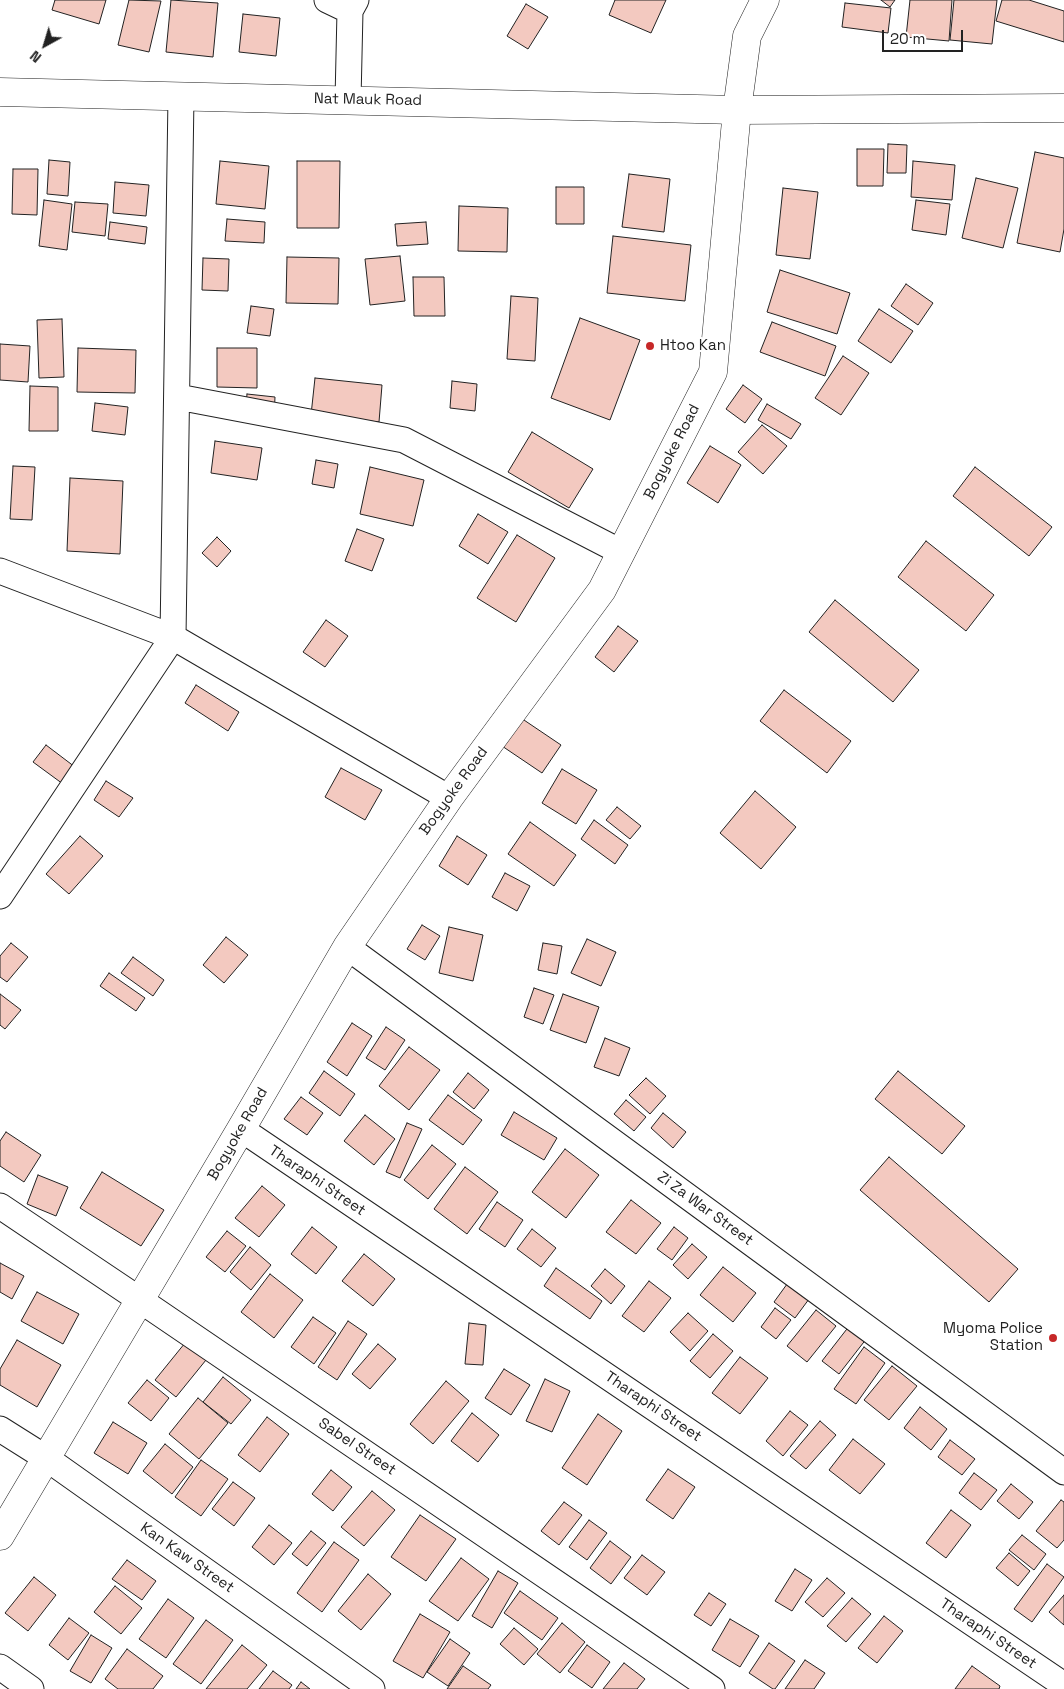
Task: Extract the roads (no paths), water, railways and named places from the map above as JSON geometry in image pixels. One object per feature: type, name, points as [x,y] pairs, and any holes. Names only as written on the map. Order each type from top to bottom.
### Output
[{"type":"main road","name":"Bogyoke Road","points":[[0,1536],[242,1129],[347,947],[449,798],[602,590],[713,372],[737,110],[747,36],[765,0]]},
{"type":"main road","name":"Nat Mauk Road","points":[[0,92],[737,110],[1064,108]]},
{"type":"street","points":[[327,0],[353,5],[348,100]]},
{"type":"street","points":[[0,896],[174,637],[181,96]]},
{"type":"street","points":[[178,397],[404,440],[621,552]]},
{"type":"street","points":[[0,571],[174,637],[449,798]]},
{"type":"street","name":"Zi Za War Street","points":[[347,947],[1064,1472]]},
{"type":"street","name":"Tharaphi Street","points":[[242,1129],[1064,1685]]},
{"type":"street","name":"Sabel Street","points":[[0,1206],[712,1689]]},
{"type":"street","name":"Kan Kaw Street","points":[[0,1429],[46,1458],[372,1689]]},
{"type":"street","points":[[0,1666],[31,1689]]},
{"type":"place","name":"Htoo Kan","points":[[650,346]]},
{"type":"place","name":"Myoma Police Station","points":[[1053,1338]]}]
